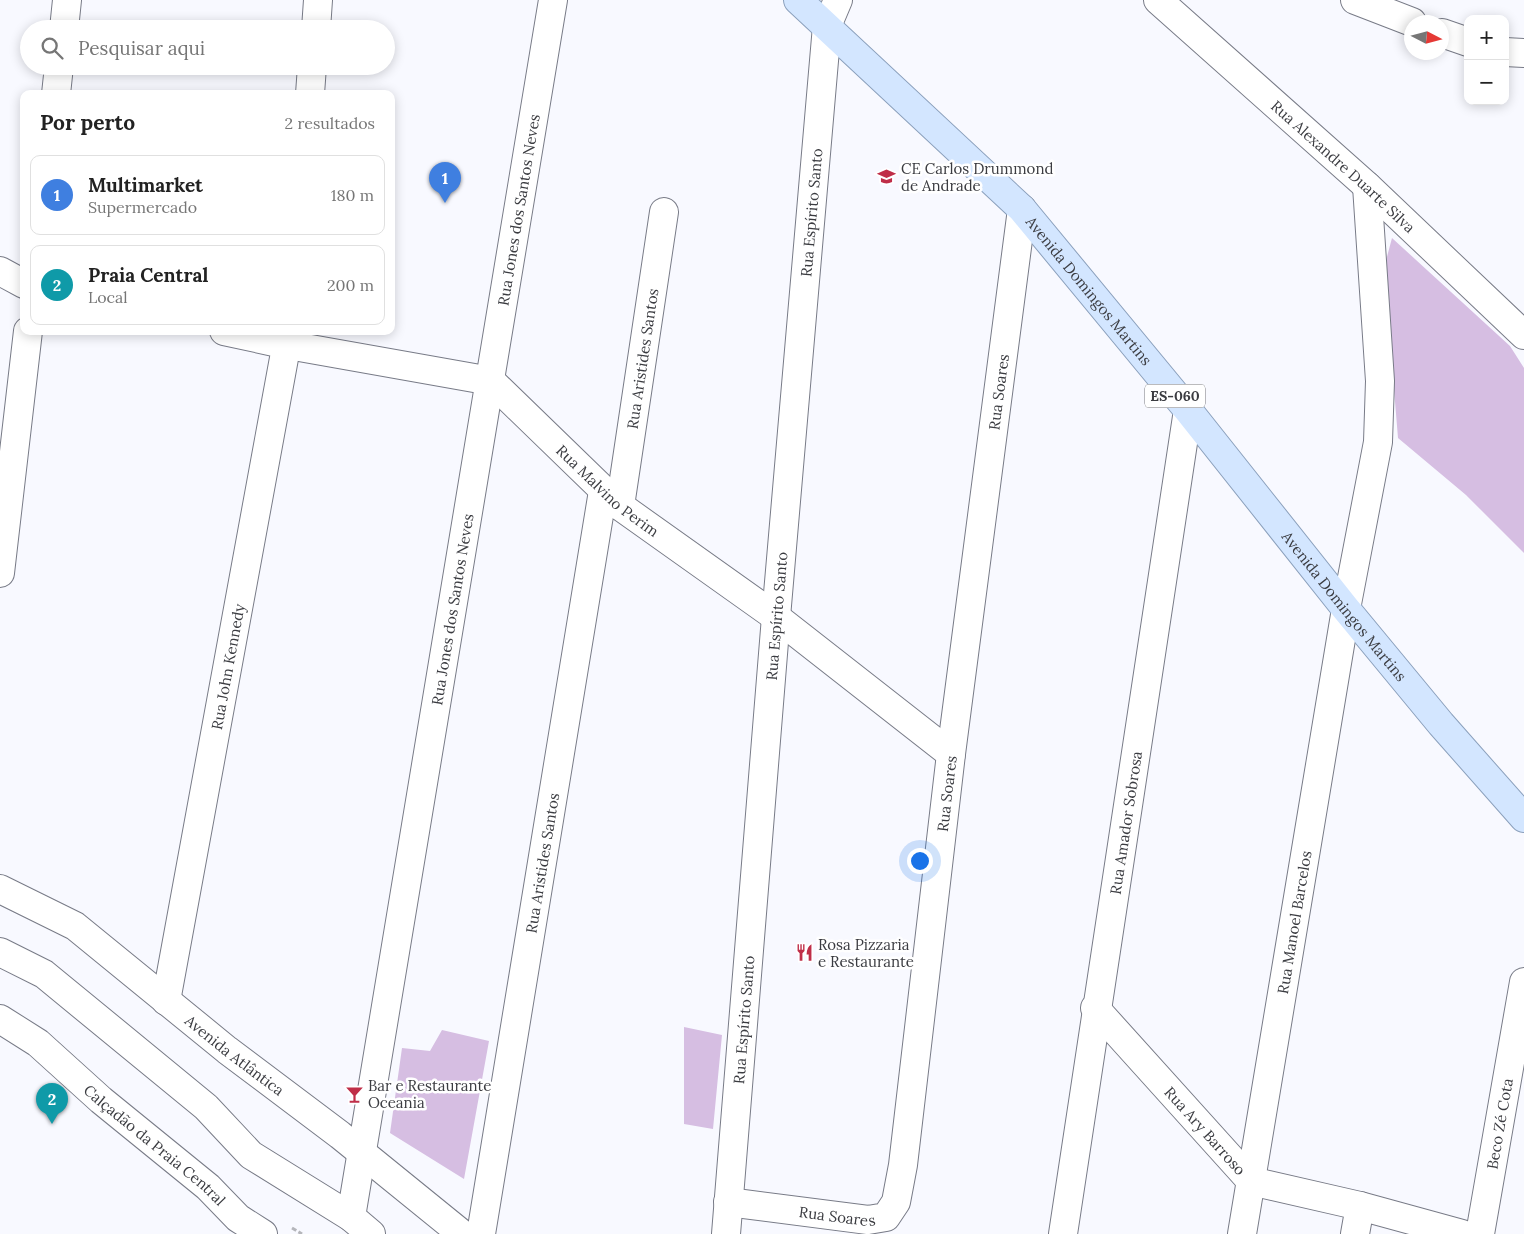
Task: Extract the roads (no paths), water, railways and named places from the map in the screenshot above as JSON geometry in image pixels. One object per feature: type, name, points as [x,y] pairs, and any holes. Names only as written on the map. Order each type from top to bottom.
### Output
[{"type":"main road","name":"Avenida Domingos Martins","points":[[798,0],[1022,209],[1188,410],[1346,609],[1441,724],[1524,818]]},
{"type":"street","points":[[65,20],[67,0]]},
{"type":"street","points":[[317,20],[318,0]]},
{"type":"street","name":"Rua Jones dos Santos Neves","points":[[361,1226],[363,1153],[553,0]]},
{"type":"street","name":"Rua Espírito Santo","points":[[726,1234],[776,617],[827,26],[838,0]]},
{"type":"street","name":"Rua Alexandre Duarte Silva","points":[[1158,0],[1367,186],[1524,335]]},
{"type":"street","points":[[1355,0],[1404,19]]},
{"type":"street","points":[[1449,35],[1464,41]]},
{"type":"street","points":[[1509,52],[1524,53]]},
{"type":"street","points":[[56,90],[58,75]]},
{"type":"street","points":[[310,90],[311,75]]},
{"type":"street","name":"Rua Manoel Barcelos","points":[[1242,1234],[1346,609],[1378,442],[1380,381],[1367,186]]},
{"type":"street","name":"Rua Soares","points":[[728,1202],[868,1220],[886,1217],[892,1212],[896,1202],[904,1165],[951,754],[1022,209]]},
{"type":"street","name":"Rua Aristides Santos","points":[[480,1234],[664,212]]},
{"type":"street","points":[[0,271],[20,282]]},
{"type":"street","points":[[0,573],[28,335]]},
{"type":"street","points":[[261,335],[289,338],[491,381]]},
{"type":"street","name":"Rua John Kennedy","points":[[166,1001],[289,338]]},
{"type":"street","name":"Rua Malvino Perim","points":[[491,381],[612,499],[776,617],[951,754]]},
{"type":"street","name":"Rua Amador Sobrosa","points":[[1063,1234],[1095,1008],[1188,410]]},
{"type":"street","name":"Avenida Atlântica","points":[[0,889],[75,926],[227,1050],[363,1153],[462,1234]]},
{"type":"street","points":[[0,952],[44,974],[206,1107],[251,1155],[361,1226]]},
{"type":"street","name":"Beco Zé Cota","points":[[1480,1234],[1524,982]]},
{"type":"street","name":"Rua Ary Barroso","points":[[1095,1008],[1251,1181],[1360,1206],[1462,1234]]},
{"type":"street","name":"Calçadão da Praia Central","points":[[0,1019],[38,1043],[101,1100],[208,1187],[238,1218],[263,1234]]},
{"type":"street","points":[[1355,1234],[1360,1206]]},
{"type":"place","name":"CE Carlos Drummond de Andrade","points":[[887,177]]},
{"type":"place","name":"Multimarket","points":[[445,203]]},
{"type":"place","name":"Rosa Pizzaria e Restaurante","points":[[804,953]]},
{"type":"place","name":"Bar e Restaurante Oceania","points":[[354,1094]]},
{"type":"place","name":"Praia Central","points":[[52,1124]]}]
